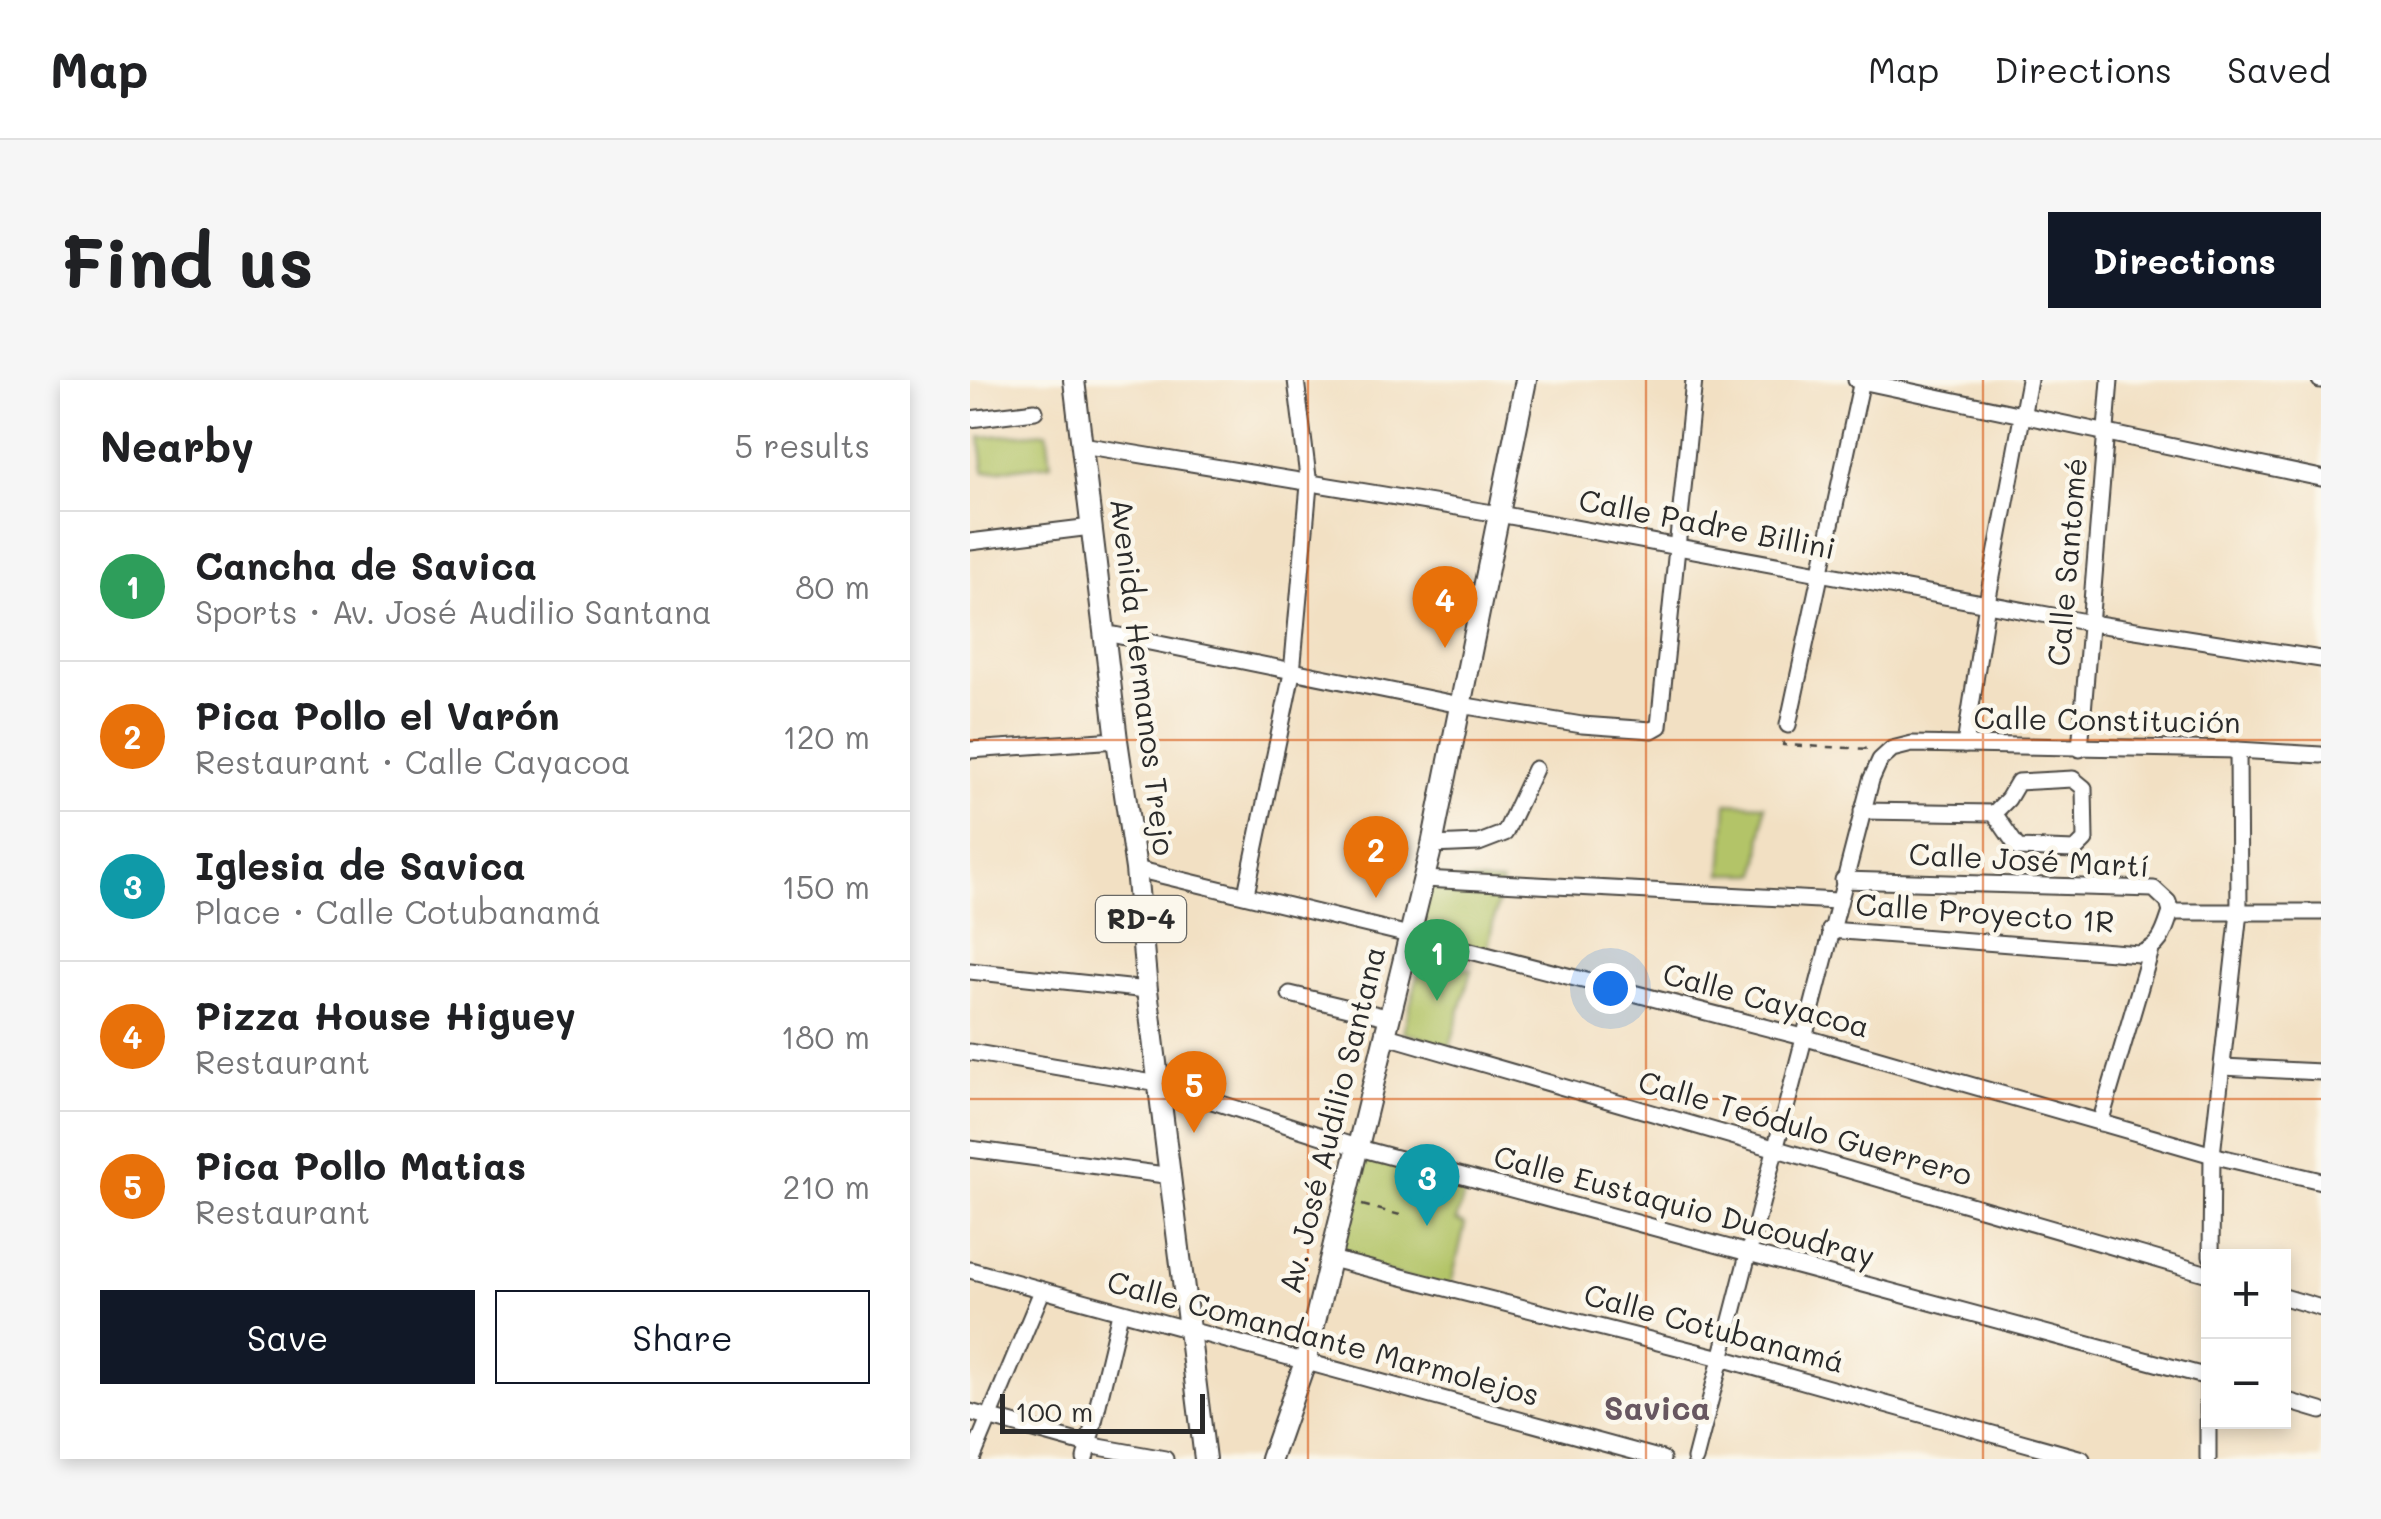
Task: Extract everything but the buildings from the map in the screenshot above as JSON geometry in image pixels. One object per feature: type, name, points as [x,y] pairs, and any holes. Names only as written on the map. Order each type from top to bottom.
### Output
[{"type":"main road","name":"Avenida Hermanos Trejo","points":[[1074,380],[1206,1459]]},
{"type":"main road","name":"Av. José Audilio Santana","points":[[1271,1459],[1305,1362],[1424,879],[1526,380]]},
{"type":"street","points":[[1246,894],[1292,673],[1309,485],[1296,380]]},
{"type":"street","points":[[1106,636],[1460,705],[1644,732],[1658,726],[1694,380]]},
{"type":"street","points":[[1788,725],[1860,380],[2106,436],[2321,478]]},
{"type":"street","points":[[1965,745],[2029,380]]},
{"type":"street","name":"Calle Santomé","points":[[2073,779],[2092,623],[2110,380]]},
{"type":"street","points":[[970,419],[1035,411]]},
{"type":"street","name":"Calle Padre Billini","points":[[1082,444],[1500,514],[2092,623],[2321,659]]},
{"type":"street","points":[[970,542],[1091,526]]},
{"type":"street","points":[[970,750],[1117,740]]},
{"type":"street","name":"Calle Constitución","points":[[1892,750],[1912,744],[2321,755]]},
{"type":"street","points":[[1695,1459],[1862,811],[1880,760],[1892,750]]},
{"type":"street","points":[[2210,1249],[2212,1155],[2239,912],[2238,750]]},
{"type":"street","points":[[1432,845],[1478,843],[1505,832],[1535,769]]},
{"type":"street","points":[[1862,811],[1994,813],[2018,782],[2073,779],[2084,788],[2084,840],[2076,850],[2018,848],[1994,813]]},
{"type":"street","name":"Calle Cayacoa","points":[[1136,869],[1803,1038],[2212,1155],[2321,1180]]},
{"type":"street","points":[[1424,879],[1838,901]]},
{"type":"street","name":"Calle José Martí","points":[[1843,880],[2154,889],[2168,902],[2171,912],[2321,912]]},
{"type":"street","name":"Calle Proyecto 1R","points":[[1830,930],[2139,954],[2162,941],[2171,912]]},
{"type":"street","points":[[2100,1123],[2151,950]]},
{"type":"street","points":[[970,971],[1147,990]]},
{"type":"street","name":"Calle Teódulo Guerrero","points":[[1290,994],[1774,1148],[2201,1272]]},
{"type":"street","name":"Calle Eustaquio Ducoudray","points":[[970,1052],[1160,1084],[1360,1148],[2201,1375]]},
{"type":"street","points":[[2223,1067],[2321,1072]]},
{"type":"street","points":[[970,1149],[1172,1176]]},
{"type":"street","name":"Calle Cotubanamá","points":[[1331,1259],[1721,1358],[2082,1459]]},
{"type":"street","name":"Calle Comandante Marmolejos","points":[[970,1270],[1662,1459]]},
{"type":"street","points":[[972,1459],[1042,1291]]},
{"type":"street","points":[[2291,1298],[2321,1308]]},
{"type":"street","points":[[1087,1452],[1120,1312]]},
{"type":"street","points":[[2291,1402],[2321,1411]]},
{"type":"street","points":[[970,1412],[1087,1452],[1165,1459]]},
{"type":"street","points":[[2208,1429],[2208,1459]]},
{"type":"path","points":[[1788,725],[1784,745],[1892,750]]},
{"type":"path","points":[[1346,1200],[1400,1215]]},
{"type":"green space","points":[[1047,432],[1051,464],[984,472],[980,437]]},
{"type":"green space","points":[[1727,803],[1765,805],[1758,874],[1722,874]]},
{"type":"green space","points":[[1424,879],[1502,883],[1486,956],[1409,935]]},
{"type":"green space","points":[[1423,957],[1471,970],[1450,1047],[1403,1032]]},
{"type":"green space","points":[[1359,1148],[1469,1178],[1456,1221],[1465,1225],[1450,1289],[1331,1259]]},
{"type":"place","name":"Pizza House Higuey","points":[[1445,648]]},
{"type":"place","name":"Pica Pollo el Varón","points":[[1376,898]]},
{"type":"place","name":"Cancha de Savica","points":[[1437,1001]]},
{"type":"place","name":"Pica Pollo Matias","points":[[1194,1133]]},
{"type":"place","name":"Iglesia de Savica","points":[[1427,1226]]},
{"type":"district","name":"Savica","points":[[1657,1409]]}]
